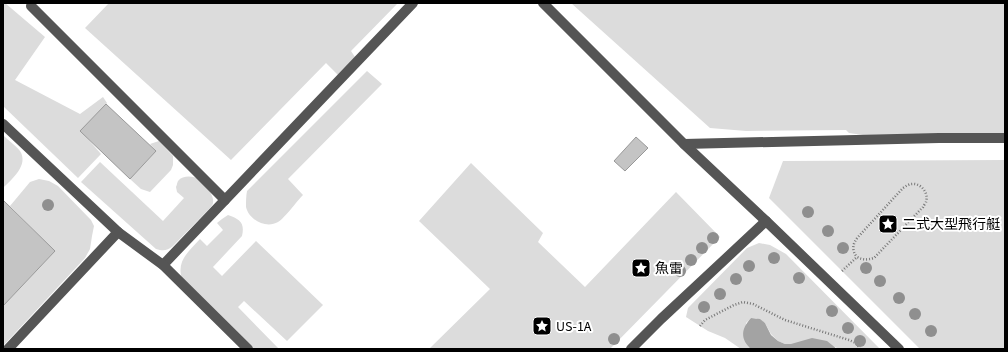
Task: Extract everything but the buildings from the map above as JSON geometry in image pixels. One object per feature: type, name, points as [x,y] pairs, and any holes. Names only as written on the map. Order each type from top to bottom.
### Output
[{"type":"lane","points":[[163,265],[413,3]]},
{"type":"lane","points":[[543,3],[684,144],[899,349]]},
{"type":"lane","points":[[31,6],[225,200]]},
{"type":"lane","points":[[3,124],[118,232],[163,265],[248,349]]},
{"type":"lane","points":[[684,144],[939,138],[1005,138]]},
{"type":"lane","points":[[631,349],[766,221]]},
{"type":"lane","points":[[8,349],[118,232]]},
{"type":"path","points":[[910,184],[916,184],[922,187],[927,196],[923,207],[874,258],[862,260],[857,257],[854,254],[854,242],[863,231],[903,188],[910,184]]},
{"type":"path","points":[[842,271],[857,257]]},
{"type":"path","points":[[700,326],[705,320],[725,309],[743,302],[753,304],[785,320],[850,340],[856,343],[860,349]]},
{"type":"shaded area","points":[[3,3],[5,3],[45,37],[15,80],[80,114],[103,97],[107,103],[81,131],[101,154],[78,178],[3,106]]},
{"type":"shaded area","points":[[109,3],[398,3],[351,51],[355,57],[339,76],[326,63],[231,160],[85,28]]},
{"type":"shaded area","points":[[571,3],[1005,3],[1005,136],[870,136],[849,133],[846,130],[746,131],[710,128]]},
{"type":"shaded area","points":[[367,71],[382,84],[288,179],[303,195],[278,222],[273,224],[263,224],[254,219],[246,207],[247,191]]},
{"type":"shaded area","points":[[3,135],[20,151],[22,161],[18,171],[3,188]]},
{"type":"shaded area","points":[[159,141],[173,156],[173,165],[171,170],[150,192],[141,189],[130,179],[156,151],[150,144]]},
{"type":"shaded area","points":[[1005,160],[1005,349],[920,349],[769,198],[783,161]]},
{"type":"shaded area","points":[[100,162],[163,221],[184,198],[177,192],[176,187],[178,181],[185,177],[199,179],[211,193],[213,204],[173,246],[165,250],[156,249],[81,182]]},
{"type":"shaded area","points":[[471,163],[543,233],[538,242],[585,287],[676,192],[720,237],[610,349],[429,349],[490,289],[419,221]]},
{"type":"shaded area","points":[[39,179],[49,181],[58,186],[91,220],[94,226],[90,249],[85,258],[3,346],[3,306],[55,251],[10,206],[30,182]]},
{"type":"shaded area","points":[[228,215],[241,222],[243,232],[242,236],[213,267],[222,276],[256,241],[323,305],[287,341],[244,301],[238,307],[279,349],[250,349],[182,279],[182,262],[188,252],[200,239],[207,246],[223,230],[217,223]]},
{"type":"shaded area","points":[[759,243],[770,245],[786,254],[880,349],[837,349],[836,347],[785,344],[778,341],[771,334],[765,323],[756,318],[751,318],[746,323],[748,346],[751,349],[741,349],[725,338],[708,331],[686,317],[688,308],[747,248]]},
{"type":"shaded area","points":[[751,318],[760,319],[765,323],[771,335],[778,341],[785,344],[791,344],[812,338],[827,341],[837,349],[751,349],[747,345],[743,334],[745,326]]},
{"type":"place","name":"二式大型飛行艇","points":[[888,224]]},
{"type":"place","name":"魚雷","points":[[641,268]]},
{"type":"place","name":"US-1A","points":[[542,326]]}]
